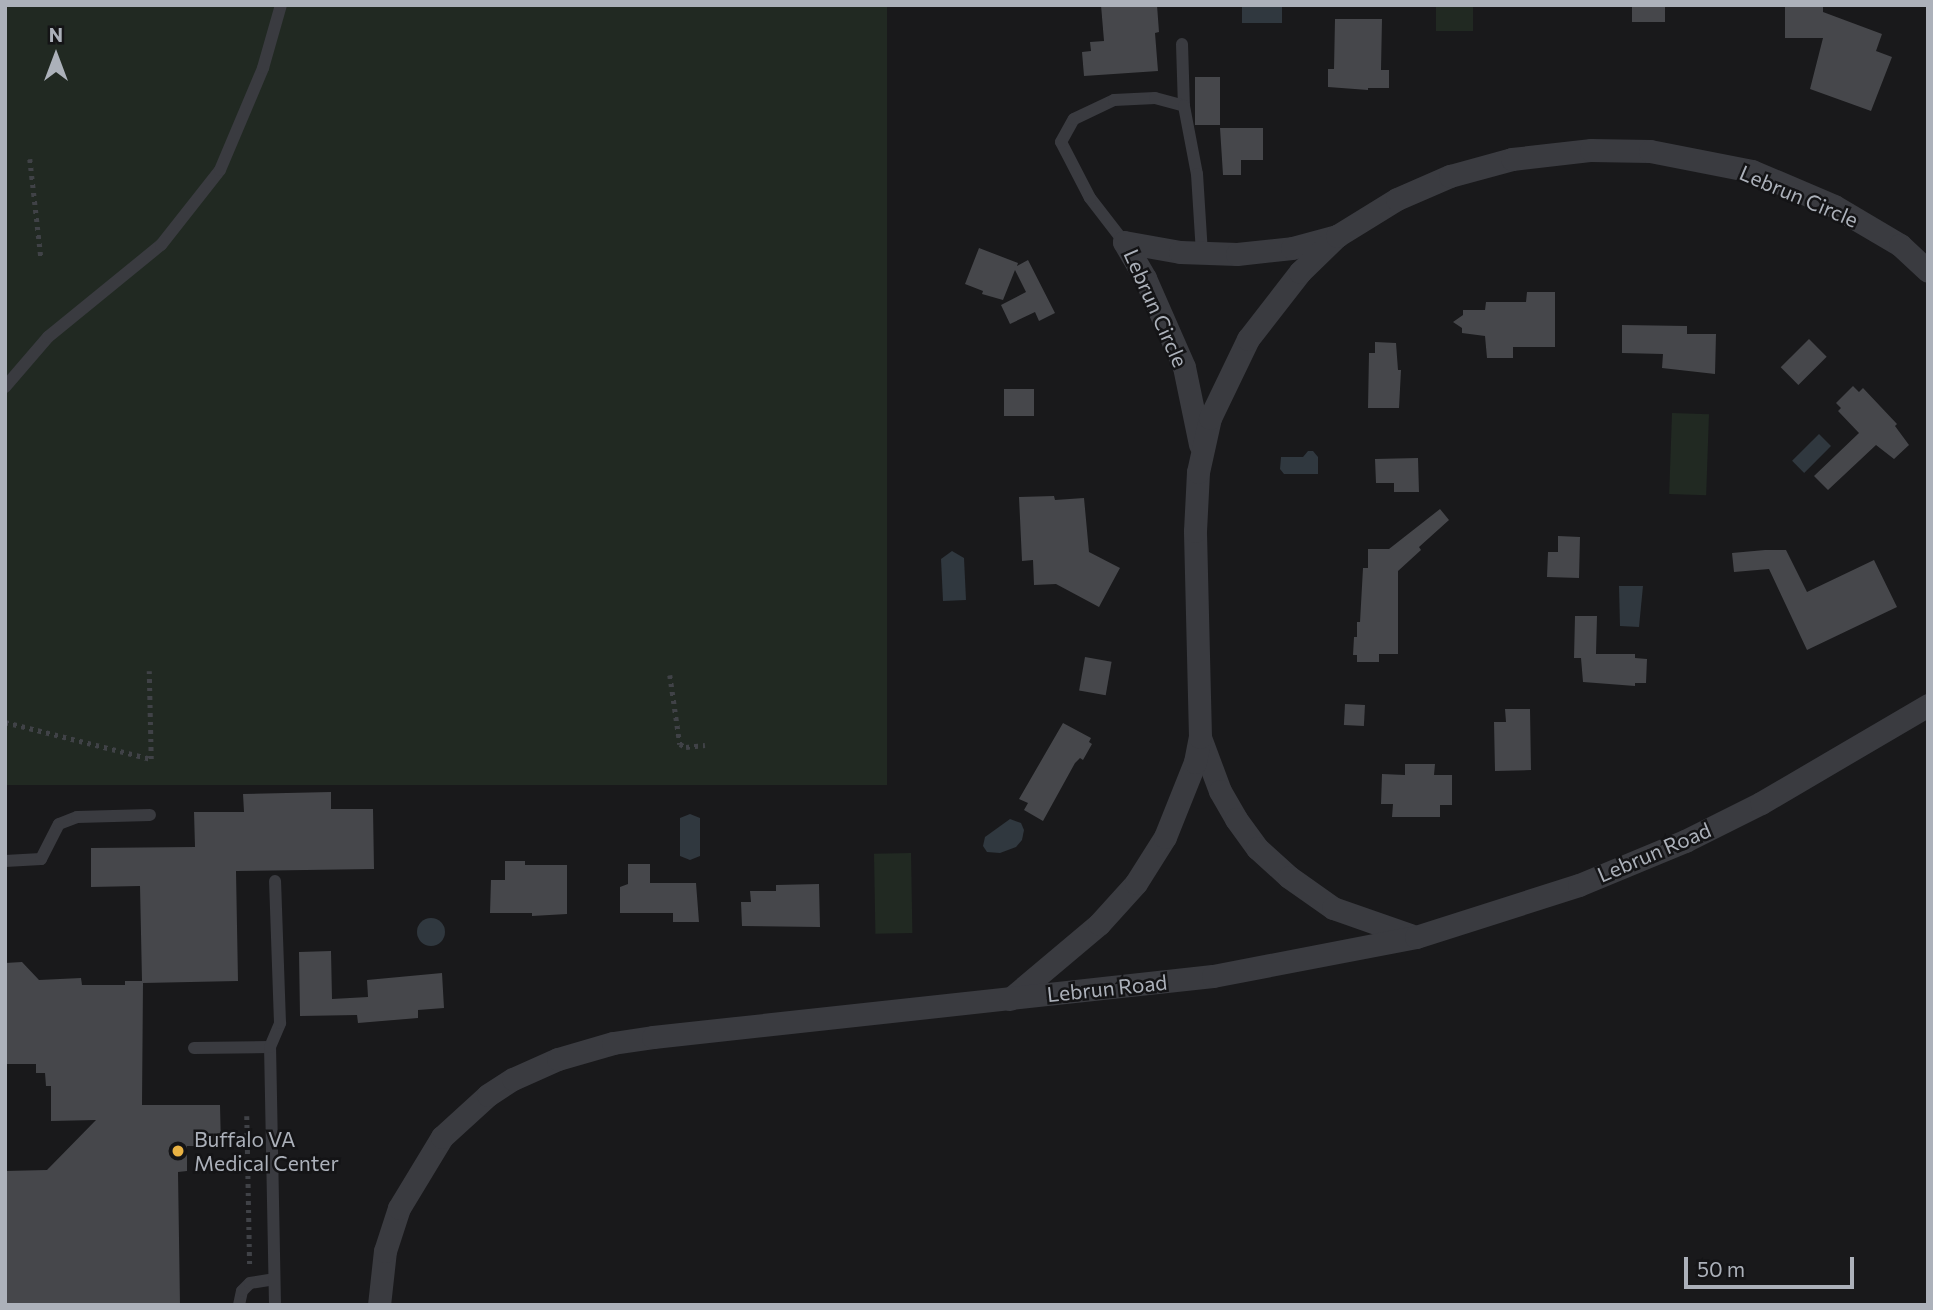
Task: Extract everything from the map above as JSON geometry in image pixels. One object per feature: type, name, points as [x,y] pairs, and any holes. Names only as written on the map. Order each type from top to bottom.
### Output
[{"type":"street","name":"Lebrun Circle","points":[[1010,999],[1098,924],[1136,883],[1165,837],[1195,762],[1200,737],[1195,531],[1201,458],[1210,418],[1248,339],[1300,272],[1337,236],[1396,199],[1450,176],[1500,162],[1591,150],[1650,151],[1752,171],[1834,206],[1900,245],[1928,271]]},
{"type":"street","name":"Lebrun Circle","points":[[1124,242],[1202,254],[1258,252],[1337,236]]},
{"type":"street","name":"Lebrun Circle","points":[[1124,242],[1145,278],[1184,367],[1194,407],[1201,458]]},
{"type":"street","name":"Lebrun Road","points":[[379,1305],[385,1251],[399,1208],[418,1172],[457,1121],[513,1079],[558,1059],[613,1043],[1213,976],[1416,937],[1579,885],[1685,841],[1772,797],[1928,705]]},
{"type":"street","name":"Lebrun Circle","points":[[1200,737],[1220,791],[1257,848],[1289,877],[1333,908],[1382,928],[1416,937]]},
{"type":"lane","points":[[5,387],[48,337],[161,245],[220,170],[263,68],[281,5]]},
{"type":"lane","points":[[1182,44],[1184,106],[1197,174],[1202,254]]},
{"type":"lane","points":[[1124,242],[1090,198],[1061,142],[1074,119],[1114,100],[1155,98],[1184,106]]},
{"type":"lane","points":[[5,861],[41,859],[59,824],[77,817],[150,815]]},
{"type":"lane","points":[[275,881],[279,1023],[270,1047],[275,1305]]},
{"type":"lane","points":[[194,1048],[270,1047]]},
{"type":"lane","points":[[239,1305],[242,1292],[250,1283],[274,1279]]},
{"type":"path","points":[[30,159],[41,257]]},
{"type":"path","points":[[5,722],[150,759],[149,671]]},
{"type":"path","points":[[670,675],[680,744],[686,747],[705,745]]},
{"type":"path","points":[[242,1276],[250,1272],[247,1116]]},
{"type":"shaded area","points":[[5,5],[887,5],[887,785],[5,785]]},
{"type":"shaded area","points":[[1242,5],[1282,5],[1282,23],[1242,23]]},
{"type":"shaded area","points":[[1436,5],[1473,5],[1473,31],[1436,31]]},
{"type":"shaded area","points":[[1672,413],[1709,414],[1706,495],[1669,494]]},
{"type":"shaded area","points":[[1819,434],[1831,446],[1804,473],[1792,461]]},
{"type":"shaded area","points":[[1308,451],[1313,451],[1318,457],[1318,474],[1284,474],[1280,469],[1281,457],[1303,457]]},
{"type":"shaded area","points":[[952,551],[964,558],[966,600],[943,601],[941,559]]},
{"type":"shaded area","points":[[1619,586],[1643,586],[1639,627],[1620,626]]},
{"type":"shaded area","points":[[690,814],[700,818],[700,856],[690,860],[680,856],[680,818]]},
{"type":"shaded area","points":[[1010,819],[1021,823],[1024,830],[1022,840],[1016,847],[1000,853],[987,852],[983,846],[985,837]]},
{"type":"shaded area","points":[[911,853],[912,933],[875,934],[874,854]]},
{"type":"shaded area","points":[[431,918],[441,922],[445,932],[441,942],[431,946],[421,942],[417,932],[421,922]]},
{"type":"building","points":[[1101,5],[1157,5],[1159,32],[1155,33],[1158,71],[1084,76],[1082,52],[1091,51],[1090,42],[1104,41]]},
{"type":"building","points":[[1632,5],[1665,5],[1665,22],[1632,22]]},
{"type":"building","points":[[1785,5],[1823,5],[1823,12],[1882,34],[1876,51],[1892,57],[1871,111],[1810,89],[1823,38],[1785,38]]},
{"type":"building","points":[[1335,19],[1382,19],[1381,70],[1389,70],[1389,88],[1368,90],[1328,87],[1328,69],[1334,69]]},
{"type":"building","points":[[1195,77],[1220,77],[1220,125],[1195,125]]},
{"type":"building","points":[[1220,128],[1263,128],[1263,160],[1241,160],[1241,175],[1223,175]]},
{"type":"building","points":[[979,248],[1018,263],[1017,266],[1028,260],[1055,313],[1039,321],[1035,312],[1010,324],[1001,305],[1026,292],[1015,270],[1003,300],[982,294],[983,291],[965,284]]},
{"type":"building","points":[[1527,292],[1555,292],[1555,347],[1513,347],[1513,358],[1487,358],[1485,336],[1462,333],[1462,328],[1453,322],[1463,315],[1463,310],[1485,310],[1486,302],[1526,302]]},
{"type":"building","points":[[1622,325],[1687,326],[1687,334],[1716,334],[1715,374],[1662,368],[1663,354],[1622,353]]},
{"type":"building","points":[[1809,339],[1827,357],[1798,385],[1781,367]]},
{"type":"building","points":[[1375,342],[1396,343],[1398,370],[1401,370],[1399,408],[1368,408],[1369,353],[1375,353]]},
{"type":"building","points":[[1853,386],[1859,392],[1863,388],[1897,424],[1895,426],[1909,445],[1894,459],[1876,445],[1828,490],[1814,476],[1859,433],[1838,411],[1841,408],[1836,403]]},
{"type":"building","points":[[1004,389],[1034,389],[1034,416],[1004,416]]},
{"type":"building","points":[[1418,458],[1419,492],[1394,492],[1394,483],[1376,483],[1375,459]]},
{"type":"building","points":[[1054,496],[1055,500],[1084,498],[1089,552],[1120,568],[1099,607],[1056,584],[1034,585],[1033,560],[1022,561],[1019,497]]},
{"type":"building","points":[[1440,509],[1449,520],[1419,547],[1421,550],[1398,571],[1398,654],[1379,654],[1379,662],[1357,662],[1357,655],[1353,655],[1354,637],[1357,637],[1357,622],[1360,622],[1363,568],[1368,568],[1368,549],[1389,549]]},
{"type":"building","points":[[1558,536],[1580,537],[1579,578],[1547,577],[1548,552],[1558,552]]},
{"type":"building","points":[[1786,550],[1807,592],[1874,560],[1897,607],[1807,650],[1769,569],[1734,572],[1732,553]]},
{"type":"building","points":[[1575,616],[1597,616],[1596,654],[1635,654],[1635,658],[1647,659],[1646,683],[1635,683],[1635,686],[1583,682],[1581,658],[1574,658]]},
{"type":"building","points":[[1085,657],[1112,662],[1106,695],[1079,690]]},
{"type":"building","points":[[1345,704],[1365,705],[1364,726],[1344,725]]},
{"type":"building","points":[[1505,709],[1530,709],[1531,770],[1495,771],[1494,722],[1506,722]]},
{"type":"building","points":[[1063,723],[1091,738],[1089,742],[1092,744],[1083,760],[1080,758],[1075,763],[1043,821],[1024,810],[1028,803],[1019,799]]},
{"type":"building","points":[[1405,764],[1435,764],[1434,775],[1452,775],[1452,805],[1440,805],[1440,817],[1392,817],[1393,804],[1381,804],[1382,774],[1405,775]]},
{"type":"building","points":[[331,792],[331,809],[373,809],[374,869],[236,871],[238,981],[143,983],[142,1105],[220,1105],[221,1146],[187,1146],[187,1171],[178,1172],[180,1305],[5,1305],[5,1171],[47,1170],[96,1120],[51,1121],[51,1086],[46,1086],[45,1073],[36,1073],[36,1064],[5,1064],[5,963],[22,962],[39,980],[81,978],[82,985],[125,985],[125,981],[142,981],[140,886],[91,887],[91,848],[195,847],[194,812],[244,812],[243,794]]},
{"type":"building","points":[[505,861],[525,861],[525,865],[567,865],[567,914],[532,916],[532,913],[490,913],[491,880],[505,880]]},
{"type":"building","points":[[628,864],[650,864],[650,883],[696,883],[699,922],[673,922],[673,913],[620,913],[620,887],[628,884]]},
{"type":"building","points":[[819,884],[820,927],[742,926],[741,902],[751,902],[750,891],[776,891],[776,885]]},
{"type":"building","points":[[331,951],[332,999],[368,997],[367,980],[442,973],[444,1008],[418,1010],[418,1018],[358,1023],[357,1015],[300,1016],[299,952]]},
{"type":"place","name":"Buffalo VA Medical Center","points":[[178,1151]]}]
